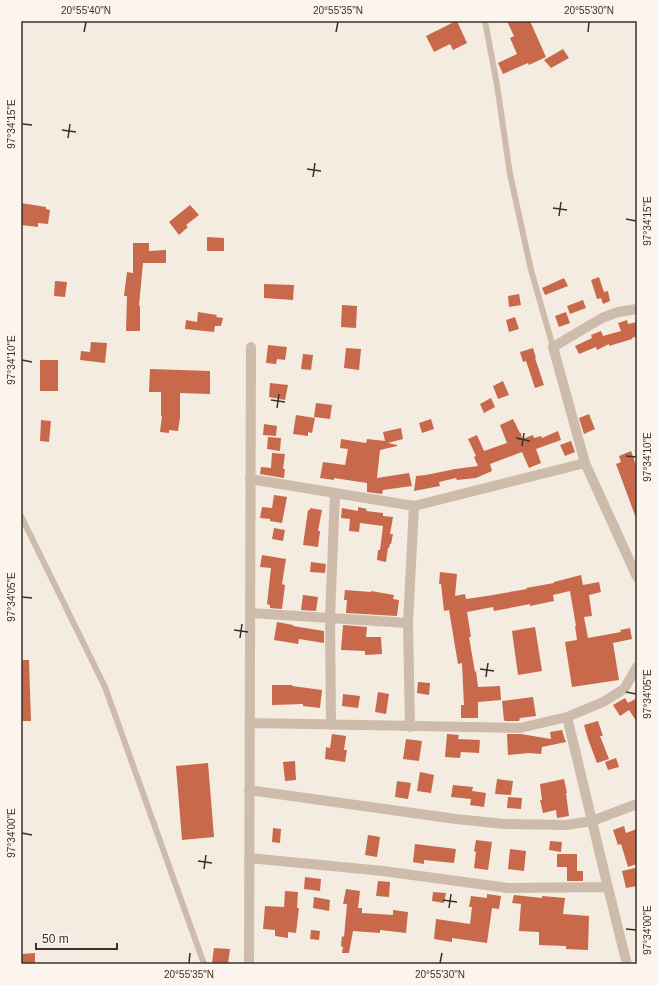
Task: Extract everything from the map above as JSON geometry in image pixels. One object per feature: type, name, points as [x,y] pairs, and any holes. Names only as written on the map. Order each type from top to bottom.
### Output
[{"type":"street","points":[[637,309],[618,312],[602,318],[553,347],[585,463],[637,577]]},
{"type":"street","points":[[249,964],[251,346]]},
{"type":"street","points":[[250,479],[414,506],[585,463]]},
{"type":"street","points":[[331,725],[330,618],[335,493]]},
{"type":"street","points":[[410,727],[408,623],[414,506]]},
{"type":"street","points":[[250,613],[408,623]]},
{"type":"street","points":[[250,723],[520,728],[567,717],[603,702],[624,689],[637,667]]},
{"type":"street","points":[[567,717],[607,887],[627,964]]},
{"type":"street","points":[[249,790],[456,819],[504,824],[566,825],[592,821],[637,804]]},
{"type":"street","points":[[249,858],[383,872],[508,888],[607,887]]},
{"type":"street","points":[[631,964],[637,961]]},
{"type":"lane","points":[[485,21],[497,85],[510,174],[531,270],[553,347]]},
{"type":"lane","points":[[21,516],[105,686],[204,964]]},
{"type":"building","points":[[456,21],[467,43],[453,50],[450,44],[434,52],[426,36]]},
{"type":"building","points":[[507,21],[530,21],[546,57],[503,74],[498,63],[517,54],[510,38],[514,36]]},
{"type":"building","points":[[563,49],[569,58],[551,68],[544,60]]},
{"type":"building","points":[[21,203],[46,207],[46,209],[50,210],[48,224],[38,223],[38,227],[21,225]]},
{"type":"building","points":[[190,205],[199,215],[186,225],[188,227],[179,235],[169,222]]},
{"type":"building","points":[[207,237],[224,238],[224,251],[207,251]]},
{"type":"building","points":[[133,243],[149,243],[149,251],[166,250],[166,263],[143,263],[139,306],[140,331],[126,331],[127,296],[124,296],[127,272],[133,273]]},
{"type":"building","points":[[599,277],[604,292],[608,291],[610,301],[603,304],[601,298],[597,299],[591,280]]},
{"type":"building","points":[[564,278],[568,286],[545,295],[542,288]]},
{"type":"building","points":[[55,281],[67,282],[65,297],[54,296]]},
{"type":"building","points":[[264,284],[294,285],[293,300],[264,298]]},
{"type":"building","points":[[519,294],[521,305],[509,307],[508,296]]},
{"type":"building","points":[[583,300],[586,308],[570,314],[567,306]]},
{"type":"building","points":[[342,305],[357,306],[356,328],[341,327]]},
{"type":"building","points":[[198,312],[217,315],[216,317],[223,318],[221,326],[215,326],[214,332],[185,329],[186,320],[197,322]]},
{"type":"building","points":[[566,312],[570,323],[559,327],[555,316]]},
{"type":"building","points":[[515,317],[519,329],[509,332],[506,320]]},
{"type":"building","points":[[627,320],[628,324],[637,322],[637,336],[609,346],[609,344],[597,350],[596,347],[579,354],[575,346],[592,338],[591,335],[601,331],[603,336],[621,331],[618,323]]},
{"type":"building","points":[[91,342],[107,343],[105,363],[80,360],[81,351],[90,352]]},
{"type":"building","points":[[268,345],[287,347],[285,360],[277,359],[276,364],[266,363]]},
{"type":"building","points":[[346,348],[361,349],[359,370],[344,368]]},
{"type":"building","points":[[533,348],[544,385],[535,388],[526,361],[523,362],[520,352]]},
{"type":"building","points":[[303,354],[313,355],[311,370],[301,369]]},
{"type":"building","points":[[40,360],[58,360],[58,391],[40,391]]},
{"type":"building","points":[[150,369],[210,371],[210,394],[180,393],[180,418],[178,431],[169,430],[169,433],[160,432],[162,416],[161,392],[149,392]]},
{"type":"building","points":[[503,381],[509,395],[498,399],[493,386]]},
{"type":"building","points":[[270,383],[288,385],[285,400],[269,397]]},
{"type":"building","points":[[491,398],[495,407],[484,413],[480,404]]},
{"type":"building","points":[[316,403],[332,405],[330,419],[314,417]]},
{"type":"building","points":[[589,414],[595,429],[584,434],[579,418]]},
{"type":"building","points":[[296,415],[315,418],[312,433],[308,432],[308,436],[293,434]]},
{"type":"building","points":[[431,419],[434,429],[422,433],[419,423]]},
{"type":"building","points":[[513,419],[521,433],[522,439],[533,435],[534,438],[541,436],[542,438],[558,431],[561,440],[536,449],[541,463],[529,468],[522,452],[490,464],[492,471],[476,478],[457,480],[456,478],[439,482],[440,486],[414,491],[416,476],[478,466],[474,457],[476,456],[468,439],[477,435],[484,451],[507,443],[500,425]]},
{"type":"building","points":[[41,420],[51,421],[49,442],[40,441]]},
{"type":"building","points":[[264,424],[277,426],[276,436],[263,435]]},
{"type":"building","points":[[401,428],[403,439],[388,443],[397,446],[380,450],[377,478],[409,473],[412,486],[383,490],[382,494],[367,492],[367,483],[334,478],[334,480],[320,478],[323,462],[345,465],[348,449],[340,448],[341,439],[366,443],[367,439],[385,441],[383,432]]},
{"type":"building","points":[[268,437],[281,438],[280,451],[267,449]]},
{"type":"building","points":[[571,441],[575,452],[565,456],[560,445]]},
{"type":"building","points":[[631,451],[637,468],[637,518],[616,464],[621,462],[619,456]]},
{"type":"building","points":[[272,453],[285,454],[283,469],[285,469],[284,478],[260,474],[261,467],[271,468]]},
{"type":"building","points":[[274,495],[287,497],[282,523],[270,521],[270,519],[260,518],[262,507],[272,508]]},
{"type":"building","points":[[358,507],[367,509],[366,511],[383,513],[383,516],[393,517],[390,534],[393,534],[391,544],[388,548],[386,562],[377,560],[378,550],[380,550],[383,526],[360,523],[359,532],[349,531],[350,519],[341,518],[342,508],[358,511]]},
{"type":"building","points":[[310,508],[322,510],[318,531],[320,531],[318,547],[303,545],[308,510],[310,510]]},
{"type":"building","points":[[274,528],[285,530],[283,541],[272,539]]},
{"type":"building","points":[[262,555],[286,559],[282,584],[285,585],[282,609],[270,608],[270,605],[267,604],[271,568],[260,567]]},
{"type":"building","points":[[311,562],[326,564],[325,573],[310,572]]},
{"type":"building","points":[[440,572],[457,574],[455,596],[465,594],[466,599],[527,589],[526,588],[554,583],[581,575],[583,585],[599,582],[601,592],[589,595],[592,616],[584,617],[588,638],[621,632],[620,630],[630,628],[632,639],[613,643],[619,680],[572,687],[565,642],[577,640],[570,591],[553,595],[554,601],[530,606],[530,604],[494,611],[493,607],[467,612],[471,637],[469,637],[478,687],[500,686],[501,700],[478,702],[478,718],[461,718],[461,705],[464,705],[462,663],[458,664],[449,610],[444,611],[441,584],[439,584]]},
{"type":"building","points":[[345,590],[371,591],[394,595],[393,599],[399,600],[397,616],[346,613],[347,600],[344,600]]},
{"type":"building","points":[[303,595],[318,597],[316,611],[301,610]]},
{"type":"building","points":[[277,622],[324,631],[324,643],[299,639],[298,644],[274,640]]},
{"type":"building","points":[[343,625],[367,627],[366,637],[381,637],[382,654],[365,655],[365,651],[341,650]]},
{"type":"building","points":[[535,627],[542,671],[518,675],[512,631]]},
{"type":"building","points":[[21,660],[29,660],[31,721],[21,721]]},
{"type":"building","points":[[418,682],[430,683],[429,695],[417,693]]},
{"type":"building","points":[[272,685],[292,685],[322,690],[320,708],[303,706],[303,704],[272,705]]},
{"type":"building","points":[[378,692],[389,694],[386,714],[375,712]]},
{"type":"building","points":[[343,694],[360,696],[358,708],[342,706]]},
{"type":"building","points":[[533,697],[536,716],[520,718],[519,721],[504,720],[502,701]]},
{"type":"building","points":[[625,698],[628,703],[637,698],[637,722],[629,710],[620,716],[613,705]]},
{"type":"building","points":[[598,721],[603,736],[600,736],[609,759],[597,763],[584,725]]},
{"type":"building","points":[[562,730],[566,742],[542,747],[541,754],[529,753],[508,755],[507,734],[521,734],[551,739],[550,732]]},
{"type":"building","points":[[332,734],[346,736],[344,750],[347,750],[345,762],[325,759],[326,747],[330,748]]},
{"type":"building","points":[[447,734],[459,735],[458,739],[480,740],[479,753],[461,752],[460,758],[445,757]]},
{"type":"building","points":[[406,739],[422,741],[419,761],[403,759]]},
{"type":"building","points":[[616,758],[619,767],[608,770],[605,762]]},
{"type":"building","points":[[295,761],[296,780],[285,781],[283,762]]},
{"type":"building","points":[[208,763],[214,837],[182,840],[176,766]]},
{"type":"building","points":[[420,772],[434,775],[431,793],[417,791]]},
{"type":"building","points":[[497,779],[513,781],[511,795],[495,794]]},
{"type":"building","points":[[564,779],[569,816],[557,818],[556,810],[543,813],[540,800],[542,800],[540,784]]},
{"type":"building","points":[[397,781],[411,783],[408,799],[395,797]]},
{"type":"building","points":[[453,785],[473,787],[472,791],[486,793],[484,807],[470,805],[471,799],[451,797]]},
{"type":"building","points":[[508,797],[522,798],[521,809],[507,808]]},
{"type":"building","points":[[624,826],[626,833],[637,829],[637,864],[628,867],[621,844],[618,845],[613,830]]},
{"type":"building","points":[[273,828],[281,829],[280,843],[272,842]]},
{"type":"building","points":[[368,835],[380,837],[377,857],[365,855]]},
{"type":"building","points":[[476,840],[492,842],[488,870],[474,868],[476,852],[474,851]]},
{"type":"building","points":[[550,841],[562,842],[561,852],[549,850]]},
{"type":"building","points":[[415,844],[456,849],[454,863],[424,860],[424,864],[413,862]]},
{"type":"building","points":[[510,849],[526,851],[524,871],[508,869]]},
{"type":"building","points":[[557,854],[577,854],[577,871],[583,871],[583,881],[567,881],[567,867],[557,867]]},
{"type":"building","points":[[635,868],[637,886],[626,888],[622,871]]},
{"type":"building","points":[[305,877],[321,879],[320,891],[304,889]]},
{"type":"building","points":[[378,881],[390,882],[389,897],[376,896]]},
{"type":"building","points":[[346,889],[360,891],[358,908],[362,908],[362,913],[393,915],[393,910],[408,912],[406,933],[380,930],[380,933],[353,931],[349,953],[342,953],[342,936],[344,937],[347,904],[343,904]]},
{"type":"building","points":[[285,891],[298,892],[297,908],[299,908],[296,933],[288,932],[288,938],[275,936],[275,930],[263,929],[265,906],[284,907]]},
{"type":"building","points":[[433,892],[446,893],[444,903],[432,901]]},
{"type":"building","points":[[487,894],[501,896],[499,909],[492,908],[487,943],[452,938],[452,942],[434,939],[436,919],[470,924],[472,907],[469,907],[471,896],[487,898]]},
{"type":"building","points":[[514,895],[542,898],[542,896],[565,898],[563,914],[589,916],[588,950],[566,949],[566,946],[539,945],[539,932],[519,931],[521,904],[512,903]]},
{"type":"building","points":[[314,897],[330,900],[329,911],[313,908]]},
{"type":"building","points":[[311,930],[320,931],[319,940],[310,939]]},
{"type":"building","points":[[214,948],[230,949],[228,964],[212,963]]},
{"type":"building","points":[[35,953],[35,964],[21,964],[21,954]]}]
